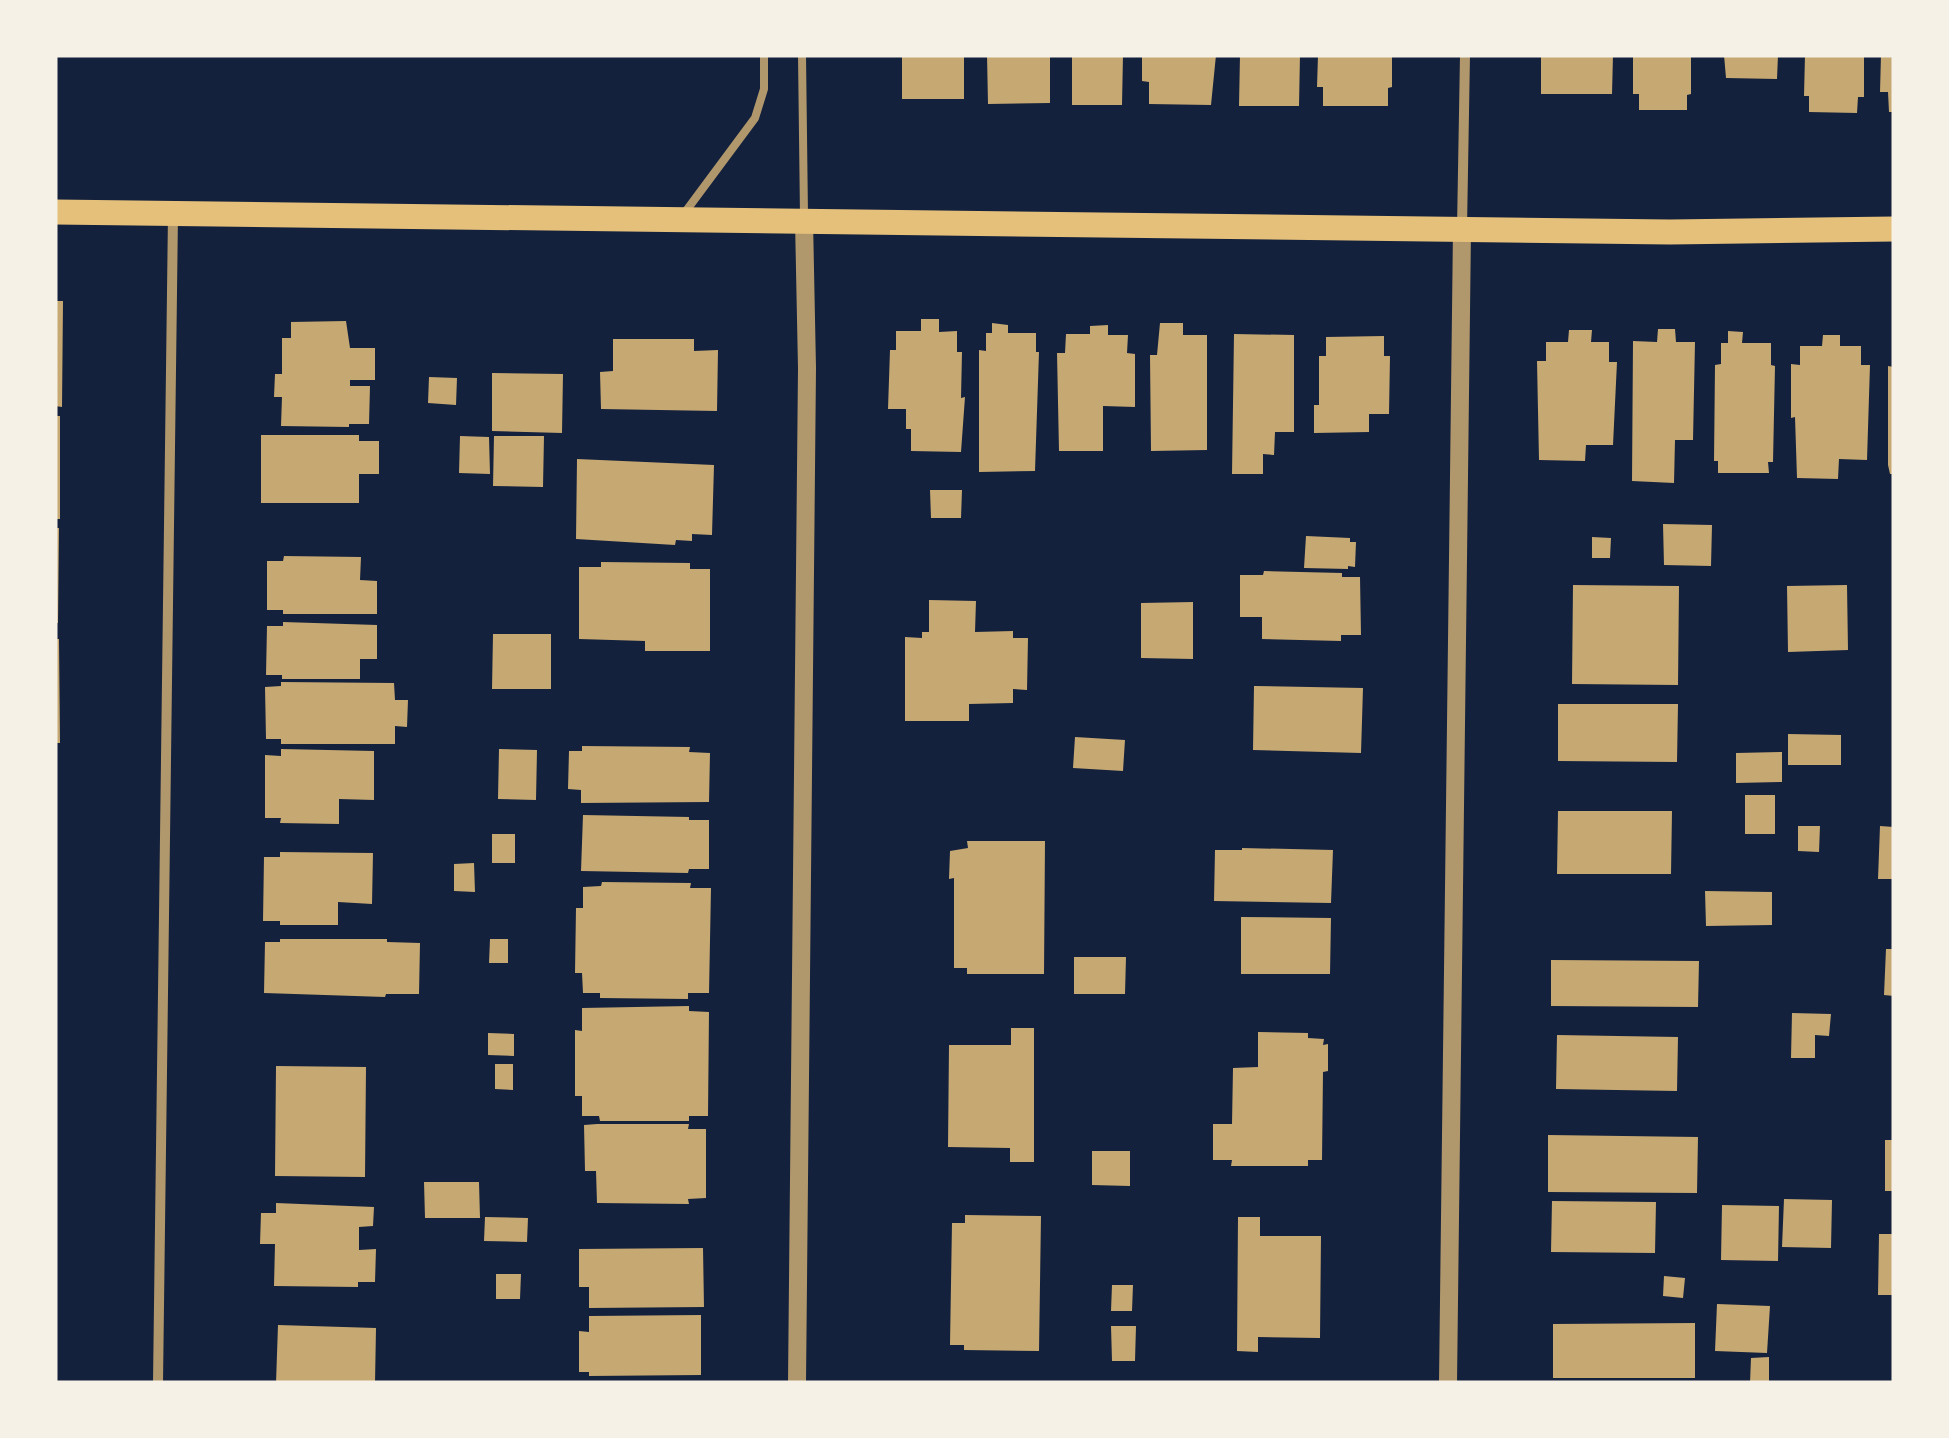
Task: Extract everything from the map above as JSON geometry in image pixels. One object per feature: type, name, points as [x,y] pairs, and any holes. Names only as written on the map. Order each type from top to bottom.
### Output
[{"type":"main road","points":[[55,212],[1670,232],[1894,228]]},
{"type":"street","points":[[1448,1383],[1465,55]]},
{"type":"street","points":[[158,1383],[172,213]]},
{"type":"street","points":[[797,1383],[808,329],[804,220]]},
{"type":"lane","points":[[680,219],[756,118],[764,89],[764,55]]},
{"type":"lane","points":[[802,55],[804,220]]},
{"type":"building","points":[[902,55],[964,55],[964,99],[902,99]]},
{"type":"building","points":[[987,55],[1050,55],[1050,103],[988,104]]},
{"type":"building","points":[[1072,55],[1123,55],[1122,105],[1072,105]]},
{"type":"building","points":[[1142,55],[1216,55],[1211,105],[1149,104],[1149,82],[1142,81]]},
{"type":"building","points":[[1240,55],[1300,55],[1299,106],[1239,106]]},
{"type":"building","points":[[1318,55],[1392,55],[1388,106],[1323,106],[1323,87],[1317,87]]},
{"type":"building","points":[[1541,55],[1613,55],[1612,94],[1541,94]]},
{"type":"building","points":[[1633,55],[1691,55],[1687,110],[1639,110],[1639,94],[1633,94]]},
{"type":"building","points":[[1724,55],[1778,55],[1777,79],[1726,78]]},
{"type":"building","points":[[1805,55],[1864,55],[1864,97],[1858,97],[1857,113],[1809,112],[1809,96],[1804,96]]},
{"type":"building","points":[[1881,55],[1894,55],[1894,112],[1889,112],[1888,92],[1880,92]]},
{"type":"building","points":[[55,301],[63,301],[62,407],[55,406]]},
{"type":"building","points":[[921,319],[939,319],[939,332],[957,331],[957,352],[962,352],[961,398],[965,397],[961,452],[911,451],[906,409],[888,409],[890,350],[896,350],[896,331],[921,331]]},
{"type":"building","points":[[346,321],[350,348],[375,348],[375,380],[350,380],[350,386],[370,386],[369,424],[281,426],[282,397],[274,397],[275,374],[282,374],[282,338],[291,338],[291,322]]},
{"type":"building","points":[[992,323],[1008,325],[1008,333],[1036,333],[1039,352],[1035,471],[979,472],[979,350],[986,351],[986,333],[992,333]]},
{"type":"building","points":[[1160,323],[1183,323],[1183,335],[1207,335],[1207,450],[1151,451],[1150,355],[1157,355]]},
{"type":"building","points":[[1108,325],[1108,335],[1128,335],[1127,353],[1135,354],[1135,407],[1103,406],[1103,451],[1059,451],[1057,353],[1065,353],[1066,334],[1090,334],[1090,326]]},
{"type":"building","points":[[1658,329],[1675,329],[1676,342],[1695,342],[1693,440],[1675,440],[1674,483],[1632,481],[1633,341],[1657,342]]},
{"type":"building","points":[[1569,330],[1592,330],[1591,342],[1609,342],[1609,362],[1617,362],[1613,445],[1586,445],[1585,461],[1539,460],[1537,361],[1546,361],[1546,342],[1568,342]]},
{"type":"building","points":[[1728,331],[1743,332],[1742,343],[1771,343],[1771,365],[1775,366],[1773,462],[1768,462],[1769,473],[1718,473],[1718,461],[1714,461],[1715,365],[1721,364],[1721,343],[1728,343]]},
{"type":"building","points":[[1234,334],[1294,335],[1294,432],[1275,432],[1274,455],[1263,454],[1263,474],[1232,474]]},
{"type":"building","points":[[1823,335],[1840,335],[1840,346],[1861,346],[1861,365],[1870,365],[1867,460],[1839,459],[1838,479],[1797,478],[1791,364],[1800,365],[1800,346],[1822,346]]},
{"type":"building","points":[[1384,336],[1384,356],[1390,356],[1389,414],[1369,414],[1369,432],[1314,433],[1314,405],[1319,405],[1319,356],[1326,356],[1326,337]]},
{"type":"building","points":[[613,339],[694,339],[694,351],[718,350],[717,411],[601,409],[600,372],[613,371]]},
{"type":"building","points":[[1888,366],[1894,367],[1894,474],[1890,474],[1888,465]]},
{"type":"building","points":[[492,373],[563,374],[562,433],[492,431]]},
{"type":"building","points":[[429,377],[457,378],[456,405],[428,403]]},
{"type":"building","points":[[55,416],[60,416],[60,519],[55,519]]},
{"type":"building","points":[[261,435],[359,435],[359,441],[379,441],[379,474],[359,474],[359,503],[261,503]]},
{"type":"building","points":[[460,436],[489,437],[490,474],[459,473]]},
{"type":"building","points":[[494,436],[544,436],[543,487],[493,486]]},
{"type":"building","points":[[577,459],[714,465],[712,535],[692,534],[692,541],[676,540],[675,545],[576,539]]},
{"type":"building","points":[[930,490],[962,490],[961,518],[931,518]]},
{"type":"building","points":[[1663,524],[1712,525],[1711,566],[1664,565]]},
{"type":"building","points":[[55,528],[59,528],[58,623],[55,623]]},
{"type":"building","points":[[1306,536],[1350,538],[1350,542],[1356,542],[1355,567],[1304,568]]},
{"type":"building","points":[[1592,537],[1611,538],[1610,558],[1592,558]]},
{"type":"building","points":[[284,556],[361,557],[360,580],[377,581],[377,614],[283,614],[283,610],[267,610],[267,561],[283,561]]},
{"type":"building","points":[[601,562],[690,563],[690,569],[710,569],[710,651],[645,651],[645,641],[579,639],[579,567],[601,567]]},
{"type":"building","points":[[1264,571],[1360,577],[1361,635],[1341,635],[1341,641],[1262,639],[1262,617],[1240,617],[1240,575],[1263,575]]},
{"type":"building","points":[[1573,585],[1679,586],[1678,685],[1572,684]]},
{"type":"building","points":[[1847,585],[1848,650],[1788,652],[1787,586]]},
{"type":"building","points":[[929,600],[976,601],[975,632],[1013,631],[1013,638],[1028,638],[1027,690],[1013,689],[1013,703],[969,704],[969,721],[905,721],[905,637],[922,638],[922,632],[929,632]]},
{"type":"building","points":[[1193,602],[1193,659],[1141,658],[1141,603]]},
{"type":"building","points":[[283,622],[377,625],[377,659],[360,659],[360,679],[282,679],[282,675],[266,675],[267,626],[283,626]]},
{"type":"building","points":[[493,634],[551,634],[551,689],[492,689]]},
{"type":"building","points":[[55,639],[59,639],[60,743],[55,743]]},
{"type":"building","points":[[281,682],[394,683],[395,700],[408,700],[407,727],[395,726],[395,744],[281,744],[281,739],[266,739],[265,687],[281,686]]},
{"type":"building","points":[[1254,686],[1363,688],[1361,753],[1253,750]]},
{"type":"building","points":[[1558,704],[1678,704],[1677,762],[1558,761]]},
{"type":"building","points":[[1788,734],[1841,735],[1841,765],[1788,765]]},
{"type":"building","points":[[1075,737],[1125,740],[1123,771],[1073,768]]},
{"type":"building","points":[[582,746],[690,747],[689,752],[710,753],[709,802],[581,803],[581,790],[568,789],[569,751],[582,751]]},
{"type":"building","points":[[281,749],[374,751],[374,800],[339,799],[339,824],[280,823],[281,818],[265,818],[265,755],[281,756]]},
{"type":"building","points":[[499,749],[537,750],[536,800],[498,799]]},
{"type":"building","points":[[1782,752],[1782,782],[1736,783],[1736,753]]},
{"type":"building","points":[[1745,795],[1775,795],[1775,834],[1745,834]]},
{"type":"building","points":[[1558,811],[1672,811],[1671,874],[1557,874]]},
{"type":"building","points":[[583,815],[709,820],[709,869],[689,869],[688,873],[581,871]]},
{"type":"building","points":[[1798,826],[1820,826],[1819,852],[1798,851]]},
{"type":"building","points":[[1880,826],[1894,827],[1894,879],[1878,879]]},
{"type":"building","points":[[492,834],[515,834],[515,863],[492,863]]},
{"type":"building","points":[[967,841],[1045,841],[1044,974],[967,974],[967,968],[954,968],[954,878],[949,879],[950,851],[968,848]]},
{"type":"building","points":[[1215,850],[1333,850],[1331,903],[1214,901]]},
{"type":"building","points":[[280,852],[373,853],[372,904],[338,902],[338,925],[280,925],[280,921],[263,921],[264,857],[280,857]]},
{"type":"building","points":[[474,863],[475,892],[454,891],[454,864]]},
{"type":"building","points":[[602,882],[691,883],[690,888],[711,888],[709,993],[688,993],[688,999],[600,998],[600,993],[583,993],[582,973],[575,973],[576,908],[583,908],[583,887],[601,886]]},
{"type":"building","points":[[1705,891],[1772,892],[1772,925],[1706,926]]},
{"type":"building","points":[[1241,917],[1331,918],[1330,974],[1241,974]]},
{"type":"building","points":[[387,939],[420,943],[419,994],[385,997],[264,993],[265,942]]},
{"type":"building","points":[[490,939],[508,939],[508,963],[489,963]]},
{"type":"building","points":[[1886,949],[1894,949],[1894,996],[1884,995]]},
{"type":"building","points":[[1074,957],[1126,957],[1125,994],[1074,994]]},
{"type":"building","points":[[1551,960],[1699,961],[1698,1007],[1551,1006]]},
{"type":"building","points":[[689,1006],[689,1011],[709,1012],[708,1116],[689,1116],[689,1121],[600,1121],[599,1116],[582,1116],[582,1096],[575,1096],[575,1030],[582,1031],[582,1008]]},
{"type":"building","points":[[1792,1013],[1831,1014],[1829,1036],[1815,1035],[1815,1058],[1791,1058]]},
{"type":"building","points":[[1011,1028],[1034,1028],[1034,1162],[1010,1162],[1010,1148],[948,1147],[949,1045],[1011,1045]]},
{"type":"building","points":[[1258,1032],[1308,1033],[1308,1038],[1324,1039],[1323,1045],[1328,1044],[1328,1071],[1323,1072],[1322,1160],[1308,1160],[1308,1166],[1231,1166],[1232,1160],[1213,1160],[1213,1124],[1232,1124],[1233,1068],[1258,1067]]},
{"type":"building","points":[[488,1033],[514,1034],[514,1056],[488,1055]]},
{"type":"building","points":[[1557,1035],[1678,1037],[1677,1091],[1556,1089]]},
{"type":"building","points":[[495,1064],[513,1064],[513,1090],[495,1089]]},
{"type":"building","points":[[276,1066],[366,1067],[365,1177],[275,1176]]},
{"type":"building","points":[[689,1124],[688,1129],[706,1129],[706,1198],[688,1199],[689,1204],[597,1203],[596,1171],[585,1171],[584,1125]]},
{"type":"building","points":[[1548,1135],[1698,1137],[1697,1193],[1548,1192]]},
{"type":"building","points":[[1885,1140],[1894,1140],[1894,1191],[1885,1191]]},
{"type":"building","points":[[1092,1151],[1130,1151],[1130,1186],[1092,1185]]},
{"type":"building","points":[[424,1182],[479,1182],[480,1218],[425,1218]]},
{"type":"building","points":[[1784,1199],[1832,1200],[1831,1248],[1782,1247]]},
{"type":"building","points":[[1552,1201],[1656,1202],[1655,1253],[1551,1252]]},
{"type":"building","points":[[276,1203],[374,1207],[373,1226],[359,1227],[359,1250],[376,1249],[375,1282],[358,1282],[358,1287],[274,1286],[275,1244],[260,1244],[261,1213],[276,1213]]},
{"type":"building","points":[[1722,1205],[1779,1206],[1778,1261],[1721,1260]]},
{"type":"building","points":[[965,1215],[1041,1216],[1039,1351],[964,1350],[964,1345],[950,1345],[952,1223],[965,1223]]},
{"type":"building","points":[[485,1217],[528,1218],[527,1242],[484,1241]]},
{"type":"building","points":[[1238,1217],[1260,1217],[1260,1236],[1321,1236],[1320,1338],[1258,1337],[1258,1352],[1237,1351]]},
{"type":"building","points":[[1879,1234],[1894,1234],[1894,1295],[1878,1295]]},
{"type":"building","points":[[703,1248],[704,1307],[589,1308],[589,1287],[579,1287],[579,1249]]},
{"type":"building","points":[[496,1274],[521,1274],[520,1299],[496,1299]]},
{"type":"building","points":[[1664,1276],[1685,1278],[1683,1298],[1663,1296]]},
{"type":"building","points":[[1112,1285],[1133,1285],[1132,1311],[1111,1311]]},
{"type":"building","points":[[1717,1304],[1770,1306],[1767,1353],[1715,1351]]},
{"type":"building","points":[[701,1315],[701,1375],[589,1376],[589,1372],[579,1372],[579,1331],[589,1332],[589,1316]]},
{"type":"building","points":[[1695,1323],[1695,1378],[1553,1378],[1553,1324]]},
{"type":"building","points":[[278,1325],[376,1328],[375,1383],[276,1383]]},
{"type":"building","points":[[1111,1326],[1136,1326],[1135,1361],[1112,1361]]},
{"type":"building","points":[[1769,1357],[1769,1383],[1750,1383],[1751,1358]]}]
